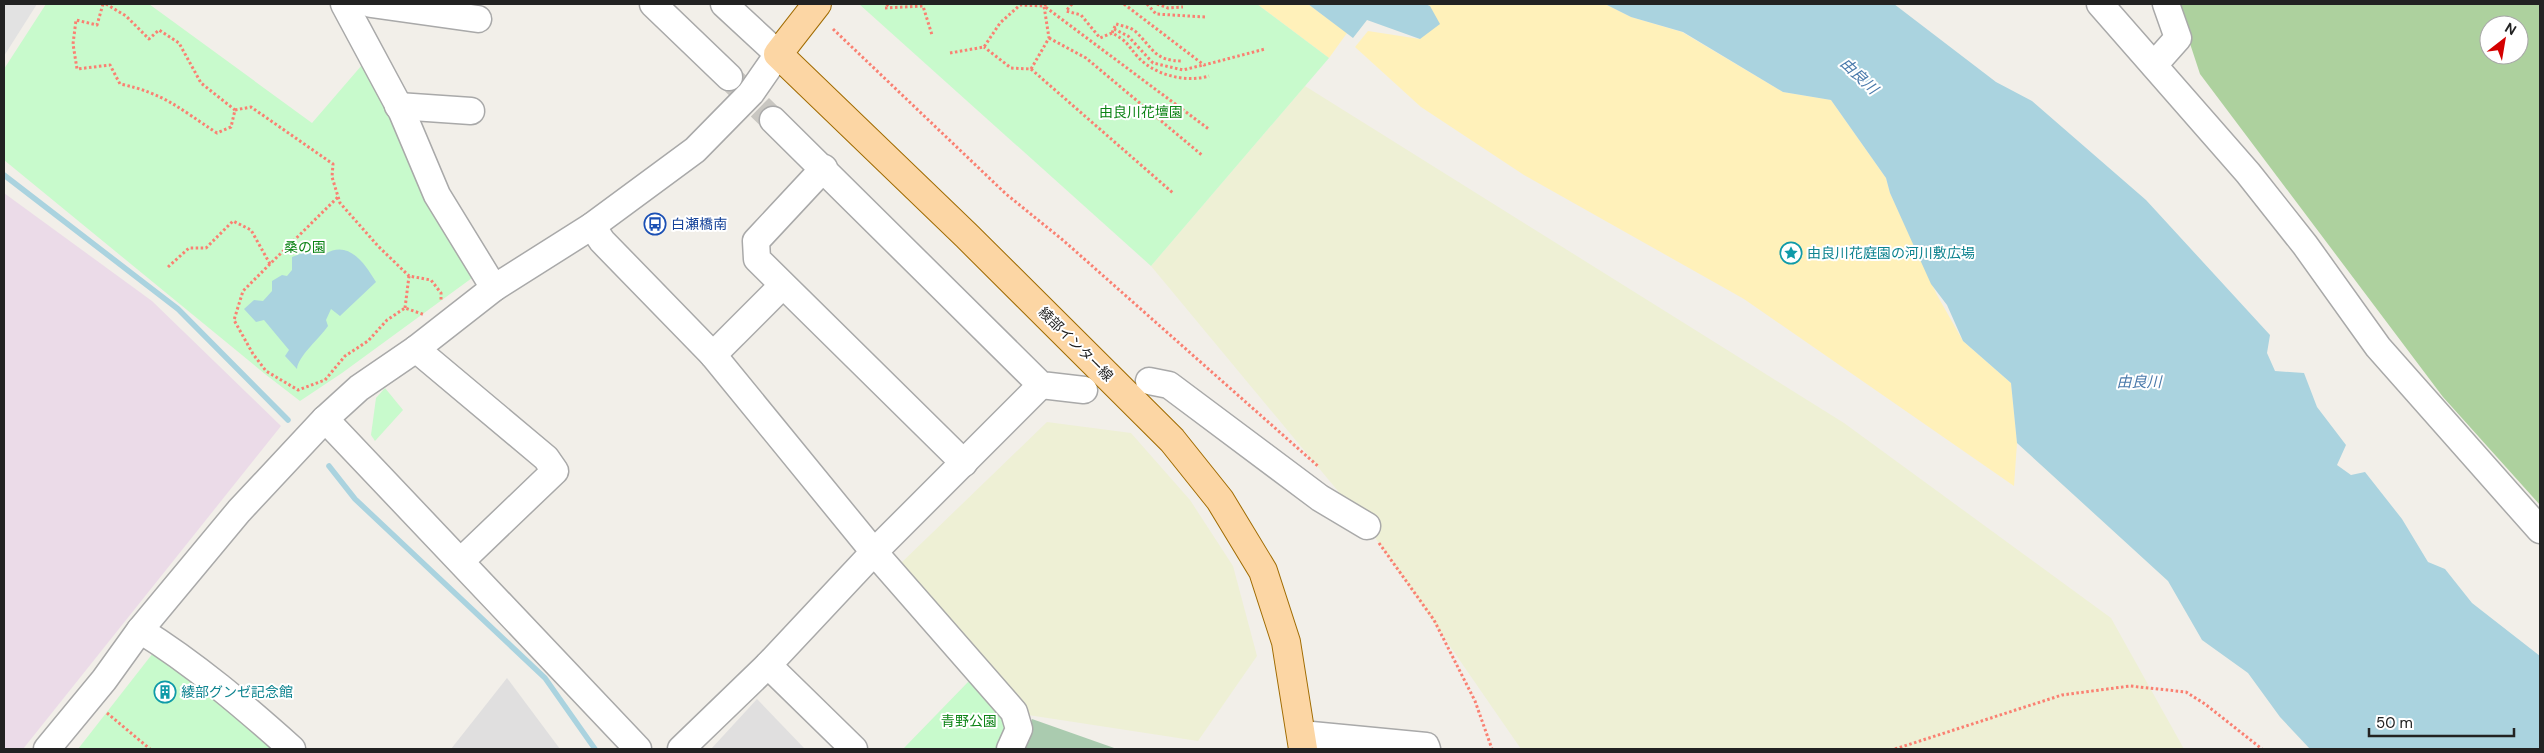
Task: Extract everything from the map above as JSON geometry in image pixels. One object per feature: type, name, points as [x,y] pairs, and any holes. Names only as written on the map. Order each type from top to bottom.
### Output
[{"type":"main road","points":[[778,54],[817,4]]},
{"type":"main road","name":"綾部インター線","points":[[778,54],[967,236],[1172,440],[1220,500],[1263,571],[1286,642],[1302,742]]},
{"type":"street","points":[[344,4],[398,106],[438,195],[494,288]]},
{"type":"street","points":[[371,4],[478,19]]},
{"type":"street","points":[[653,4],[729,77]]},
{"type":"street","points":[[47,749],[104,680],[140,630],[239,511],[325,419],[358,388],[416,349],[494,288],[592,226],[695,150],[751,93],[778,54],[724,4]]},
{"type":"street","points":[[2100,4],[2248,173],[2305,245],[2378,347],[2540,530]]},
{"type":"street","points":[[2154,65],[2178,38],[2166,4]]},
{"type":"street","points":[[398,106],[471,111]]},
{"type":"street","points":[[773,120],[824,168],[1041,385],[1084,390]]},
{"type":"street","points":[[824,168],[756,240],[757,260],[964,463]]},
{"type":"street","points":[[592,226],[602,241],[713,355],[874,552],[1014,712],[1019,728],[1010,749]]},
{"type":"street","points":[[713,355],[782,286]]},
{"type":"street","points":[[416,349],[546,458],[556,471],[461,561]]},
{"type":"street","points":[[1149,381],[1169,385],[1320,498],[1366,526]]},
{"type":"street","points":[[681,749],[768,665],[874,552],[1041,385]]},
{"type":"street","points":[[325,419],[638,749]]},
{"type":"street","points":[[140,630],[179,656],[256,717],[292,749]]},
{"type":"street","points":[[768,665],[854,749]]},
{"type":"street","points":[[1302,742],[1426,746],[1427,749]]},
{"type":"path","points":[[234,110],[232,127],[216,133],[168,100],[146,90],[120,84],[110,65],[78,69],[73,44],[76,20],[97,25],[104,4],[126,16],[149,40],[159,30],[180,43],[201,83],[234,110],[250,107],[333,164],[332,178],[340,203],[378,246],[409,276],[431,280],[441,294],[441,309]]},
{"type":"path","points":[[888,4],[885,8],[923,6],[932,35]]},
{"type":"path","points":[[950,53],[984,47],[1000,23],[1020,4],[1045,5],[1210,130]]},
{"type":"path","points":[[1072,4],[1066,11],[1081,15],[1100,38],[1112,33],[1116,24],[1134,30],[1156,55],[1168,61],[1183,61]]},
{"type":"path","points":[[1124,4],[1204,65]]},
{"type":"path","points":[[1147,4],[1156,14],[1205,17]]},
{"type":"path","points":[[1156,4],[1168,8],[1183,7]]},
{"type":"path","points":[[1031,69],[1049,38],[1045,5]]},
{"type":"path","points":[[833,29],[1006,194],[1064,241],[1325,474]]},
{"type":"path","points":[[1114,29],[1128,36],[1153,63],[1182,70],[1265,49]]},
{"type":"path","points":[[1112,33],[1127,41],[1137,56],[1151,69],[1176,77],[1200,79],[1209,76]]},
{"type":"path","points":[[1049,38],[1086,58],[1203,156]]},
{"type":"path","points":[[984,47],[1011,68],[1031,69],[1173,193]]},
{"type":"path","points":[[338,197],[243,291],[234,320],[253,354],[266,371],[298,390],[325,380],[346,356],[368,341],[387,320],[405,308],[409,276]]},
{"type":"path","points":[[168,267],[189,248],[206,248],[233,221],[252,230],[270,264]]},
{"type":"path","points":[[405,308],[428,317]]},
{"type":"path","points":[[1366,526],[1434,620],[1475,701],[1492,749]]},
{"type":"path","points":[[1895,749],[2062,695],[2130,686],[2186,692],[2262,749]]},
{"type":"path","points":[[107,713],[150,749]]},
{"type":"shaded area","points":[[4,4],[37,4],[4,56]]},
{"type":"shaded area","points":[[4,193],[152,301],[281,426],[23,749],[4,749]]},
{"type":"shaded area","points":[[507,678],[560,749],[451,749]]},
{"type":"shaded area","points":[[757,699],[805,749],[711,749]]},
{"type":"green space","name":"桑の園","points":[[46,4],[149,4],[312,123],[368,58],[472,278],[342,373],[300,401],[4,160],[4,69]]},
{"type":"green space","name":"由良川花壇園","points":[[859,4],[1257,4],[1329,58],[1151,266]]},
{"type":"green space","points":[[2177,4],[2540,4],[2540,505],[2443,397],[2200,74]]},
{"type":"green space","points":[[1305,86],[1844,423],[2111,618],[2184,749],[1521,749],[1367,526],[1151,266]]},
{"type":"green space","points":[[385,388],[403,410],[375,441],[371,435],[376,398]]},
{"type":"green space","points":[[1047,422],[1131,433],[1190,500],[1233,566],[1257,656],[1198,741],[1028,715],[900,564]]},
{"type":"green space","name":"綾部グンゼ記念館","points":[[153,653],[158,654],[280,749],[78,749]]},
{"type":"green space","name":"青野公園","points":[[969,681],[1007,724],[998,749],[903,749]]},
{"type":"green space","points":[[1032,719],[1117,749],[1020,749]]},
{"type":"sand","points":[[1257,4],[1308,4],[1347,33],[1329,58]]},
{"type":"sand","name":"由良川花庭園の河川敷広場","points":[[1425,4],[1605,4],[1631,17],[1682,32],[1783,92],[1831,100],[1886,178],[1890,193],[1937,295],[1963,341],[2011,383],[2017,443],[2014,486],[1744,299],[1524,175],[1421,107],[1355,47],[1368,31],[1420,39],[1430,6]]},
{"type":"water","points":[[1308,4],[1425,4],[1430,6],[1440,24],[1420,39],[1367,20],[1353,38]]},
{"type":"water","name":"由良川","points":[[1605,4],[1894,4],[1996,82],[2032,101],[2146,200],[2270,335],[2267,353],[2275,371],[2304,373],[2317,407],[2346,445],[2337,465],[2351,475],[2365,472],[2402,519],[2428,562],[2445,569],[2472,603],[2540,656],[2540,749],[2310,749],[2280,717],[2248,673],[2202,640],[2168,581],[2017,443],[2011,383],[1963,341],[1947,305],[1931,284],[1890,193],[1886,178],[1831,100],[1783,92],[1683,32],[1631,17]]},
{"type":"water","points":[[316,248],[325,254],[334,250],[349,252],[361,261],[376,282],[340,316],[331,309],[326,320],[328,326],[301,358],[297,369],[285,356],[289,350],[264,320],[256,322],[244,309],[254,300],[263,301],[272,291],[272,281],[282,275],[287,276],[292,270],[292,257]]},
{"type":"waterway","points":[[4,175],[178,309],[288,420]]},
{"type":"waterway","points":[[329,466],[355,499],[545,678],[595,749]]},
{"type":"tunnel","points":[[732,80],[773,120]]},
{"type":"place","name":"白瀬橋南","points":[[655,224]]},
{"type":"place","name":"由良川花庭園の河川敷広場","points":[[1791,253]]},
{"type":"place","name":"綾部グンゼ記念館","points":[[165,692]]}]
